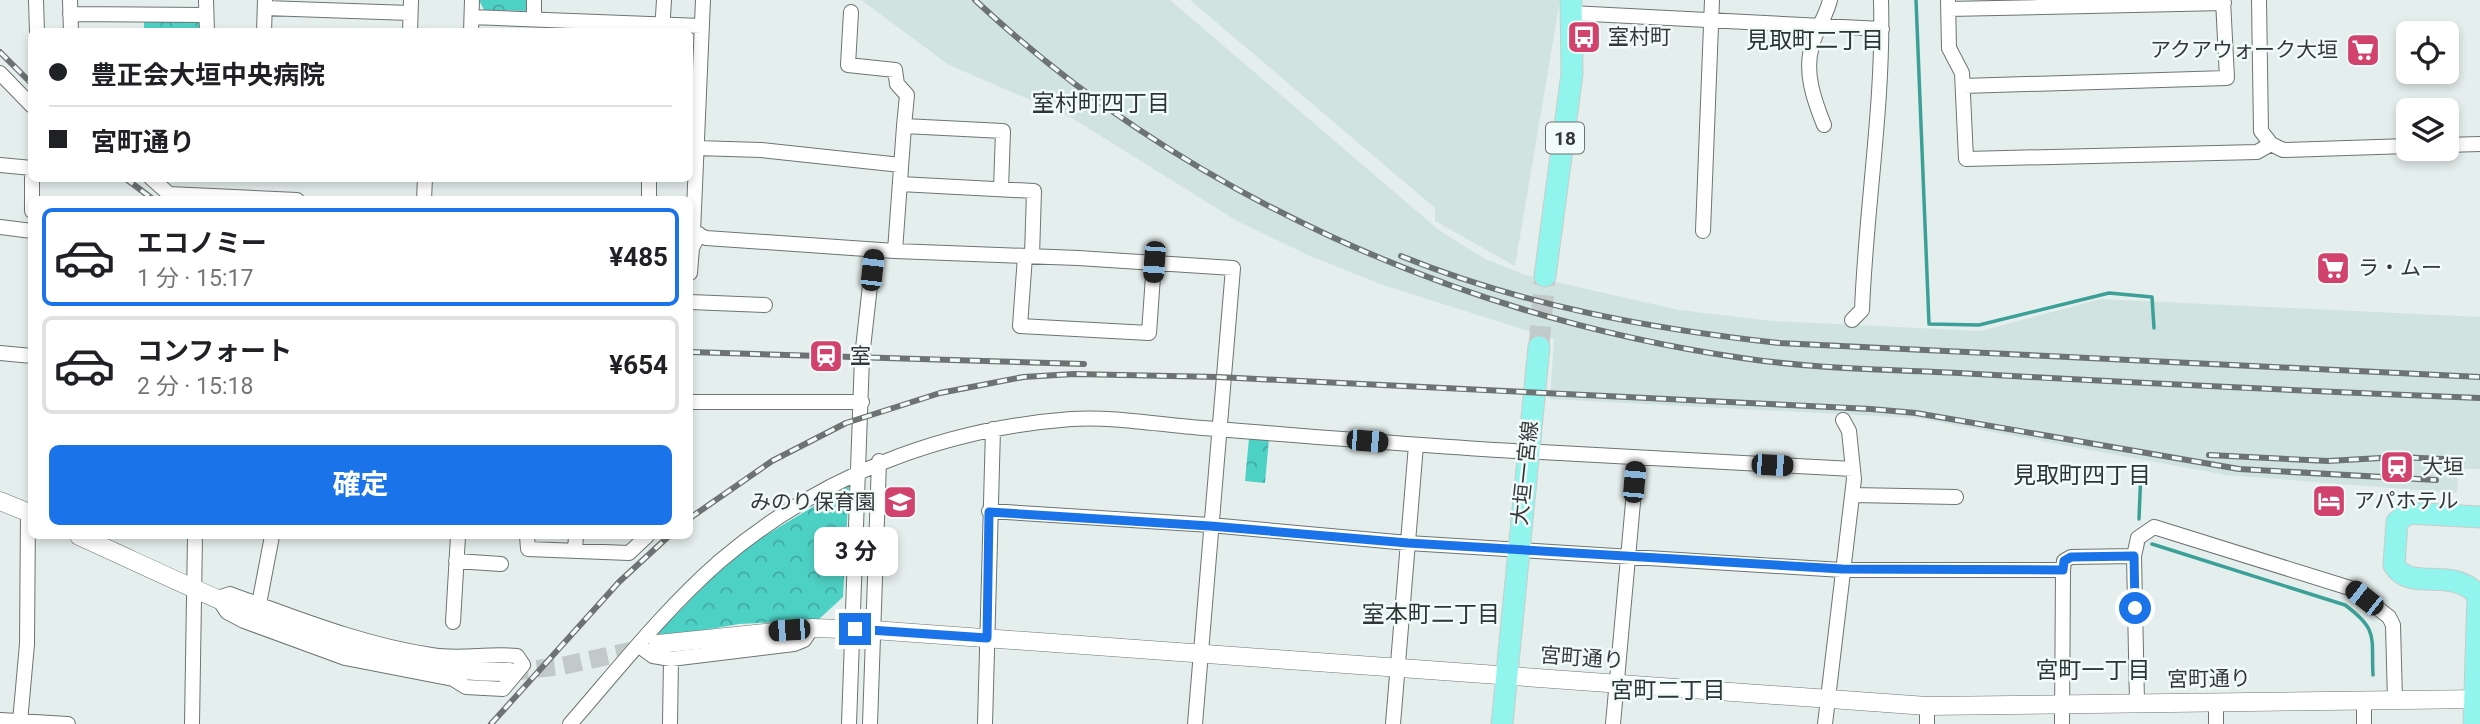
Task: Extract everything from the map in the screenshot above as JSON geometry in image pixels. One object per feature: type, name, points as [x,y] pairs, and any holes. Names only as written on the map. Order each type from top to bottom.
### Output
[{"type":"main road","name":"18","points":[[1545,276],[1572,74],[1571,7]]},
{"type":"main road","name":"大垣一宮線","points":[[1502,724],[1517,549],[1539,347]]},
{"type":"main road","points":[[2474,512],[2418,512],[2401,518],[2396,530],[2394,565],[2404,576],[2459,580],[2478,594],[2478,699],[2474,724]]},
{"type":"street","points":[[36,0],[37,28]]},
{"type":"street","points":[[472,0],[472,24],[534,18],[662,28],[701,26]]},
{"type":"street","points":[[534,0],[534,18]]},
{"type":"street","points":[[662,28],[664,0]]},
{"type":"street","points":[[702,0],[694,233],[706,238],[874,250],[1233,268],[1195,724]]},
{"type":"street","points":[[1703,231],[1712,0]]},
{"type":"street","points":[[1824,125],[1807,71],[1811,47],[1826,15],[1829,0]]},
{"type":"street","points":[[1852,320],[1863,310],[1865,243],[1882,78],[1881,0]]},
{"type":"street","points":[[2259,0],[2261,131],[2271,144],[2283,150],[2396,146]]},
{"type":"street","points":[[1963,86],[2227,78],[2223,1],[1948,5],[1950,48],[1962,73],[1966,159],[2257,152],[2271,144]]},
{"type":"street","points":[[264,28],[265,4],[411,7],[410,28]]},
{"type":"street","points":[[71,28],[70,7],[206,7],[207,28]]},
{"type":"street","points":[[1571,7],[1882,29]]},
{"type":"street","points":[[851,12],[848,65],[895,70],[897,84],[907,95],[895,251]]},
{"type":"street","points":[[0,73],[28,102]]},
{"type":"street","points":[[904,126],[1003,131],[1001,189]]},
{"type":"street","points":[[2459,145],[2480,144]]},
{"type":"street","points":[[696,148],[761,150],[901,165]]},
{"type":"street","points":[[0,165],[28,167]]},
{"type":"street","points":[[156,182],[169,194],[206,196]]},
{"type":"street","points":[[900,184],[1034,191],[1020,326],[1149,333],[1154,262]]},
{"type":"street","points":[[0,227],[28,230]]},
{"type":"street","points":[[870,724],[864,629],[860,471],[862,357],[874,250]]},
{"type":"street","points":[[693,302],[765,305]]},
{"type":"street","points":[[0,353],[28,356]]},
{"type":"street","points":[[693,402],[862,402]]},
{"type":"street","points":[[570,724],[638,645],[731,553],[800,503],[879,461],[951,439],[993,429],[1074,419],[1514,451]]},
{"type":"street","points":[[1825,724],[1853,495],[1849,431],[1843,420]]},
{"type":"street","points":[[985,724],[993,429]]},
{"type":"street","points":[[1393,724],[1416,445]]},
{"type":"street","points":[[1541,452],[1853,469]]},
{"type":"street","points":[[1613,724],[1637,458]]},
{"type":"street","points":[[849,724],[864,629],[879,461]]},
{"type":"street","points":[[1853,495],[1956,496]]},
{"type":"street","points":[[0,501],[28,513]]},
{"type":"street","points":[[989,512],[1210,526],[1408,543],[1842,569],[2063,570]]},
{"type":"street","points":[[2137,703],[2134,556],[2138,538],[2154,527],[2353,589],[2389,617],[2393,625],[2395,701]]},
{"type":"street","points":[[20,722],[27,644],[29,539]]},
{"type":"street","points":[[86,539],[301,633],[387,658],[448,670],[510,672]]},
{"type":"street","points":[[192,724],[195,539]]},
{"type":"street","points":[[259,604],[271,539]]},
{"type":"street","points":[[453,622],[458,539]]},
{"type":"street","points":[[527,539],[528,549],[629,552],[644,539]]},
{"type":"street","points":[[575,551],[576,539]]},
{"type":"street","points":[[2062,724],[2064,561],[2071,557],[2134,556]]},
{"type":"street","points":[[456,561],[501,564]]},
{"type":"street","points":[[230,594],[338,634],[384,646],[454,658],[472,654],[517,656],[523,665],[503,689],[466,687],[453,679],[345,658],[244,621],[227,612],[218,598],[230,594]]},
{"type":"street","points":[[638,645],[653,656],[671,659],[794,644],[803,640],[812,628]]},
{"type":"street","name":"宮町通り","points":[[658,644],[812,628],[864,629],[1828,699],[1927,715],[2062,704],[2478,699]]},
{"type":"street","points":[[670,724],[671,659]]},
{"type":"street","points":[[2216,701],[2216,724]]},
{"type":"street","points":[[2364,701],[2364,724]]},
{"type":"street","points":[[0,720],[68,724]]},
{"type":"shaded area","points":[[861,0],[1170,0],[1440,231],[1485,259],[1525,275],[1679,310],[1772,321],[1980,331],[2101,299],[2480,317],[2480,469],[2458,469],[2457,493],[2226,475],[1916,418],[1550,399],[1554,339],[1383,285],[1308,255],[1237,221],[1072,118],[949,65]]},
{"type":"shaded area","points":[[1190,0],[1560,0],[1515,266],[1435,221],[1435,208]]},
{"type":"green space","points":[[479,0],[531,0],[526,11],[484,10]]},
{"type":"green space","points":[[144,19],[194,19],[201,25],[201,28],[144,28]]},
{"type":"green space","points":[[1249,438],[1269,439],[1265,483],[1245,481]]},
{"type":"green space","points":[[849,485],[843,597],[818,620],[739,624],[659,638],[659,632],[712,578],[753,543]]},
{"type":"waterway","points":[[1916,0],[1929,324],[1979,325],[2109,293],[2152,297],[2154,328]]},
{"type":"waterway","points":[[2139,519],[2141,470]]},
{"type":"waterway","points":[[2152,544],[2345,605],[2363,621],[2371,635],[2373,675]]},
{"type":"tunnel","points":[[1539,347],[1545,276]]},
{"type":"tunnel","points":[[510,672],[562,666],[644,648]]},
{"type":"railway","points":[[975,0],[1056,70],[1144,132],[1235,188],[1332,237],[1431,278],[1533,312],[1637,339],[1742,358],[1796,364],[2480,398]]},
{"type":"railway","points":[[0,52],[28,80]]},
{"type":"railway","points":[[130,182],[149,196]]},
{"type":"railway","points":[[1401,256],[1493,288],[1587,313],[1779,343],[2480,377]]},
{"type":"railway","points":[[693,352],[1084,364]]},
{"type":"railway","points":[[693,516],[772,461],[846,423],[940,393],[1023,377],[1074,374],[1218,377],[1871,409],[1916,413],[2239,469],[2436,480]]},
{"type":"railway","points":[[2209,455],[2328,461],[2398,457],[2443,459]]},
{"type":"railway","points":[[491,724],[619,582],[666,539]]},
{"type":"place","name":"室村町","points":[[1584,37]]},
{"type":"place","name":"アクアウォーク大垣","points":[[2363,50]]},
{"type":"place","name":"ラ・ムー","points":[[2333,268]]},
{"type":"place","name":"室","points":[[826,356]]},
{"type":"place","name":"大垣","points":[[2397,467]]},
{"type":"place","name":"アパホテル","points":[[2329,501]]},
{"type":"place","name":"みのり保育園","points":[[900,502]]},
{"type":"district","name":"見取町二丁目","points":[[1815,40]]},
{"type":"district","name":"室村町四丁目","points":[[1101,103]]},
{"type":"district","name":"見取町四丁目","points":[[2082,475]]},
{"type":"district","name":"室本町二丁目","points":[[1431,614]]},
{"type":"district","name":"宮町一丁目","points":[[2093,670]]},
{"type":"district","name":"宮町二丁目","points":[[1668,690]]},
{"type":"route","points":[[855,629],[987,638],[989,512],[1210,526],[1408,543],[1842,569],[2063,570],[2064,561],[2071,557],[2134,556],[2135,608]]}]
